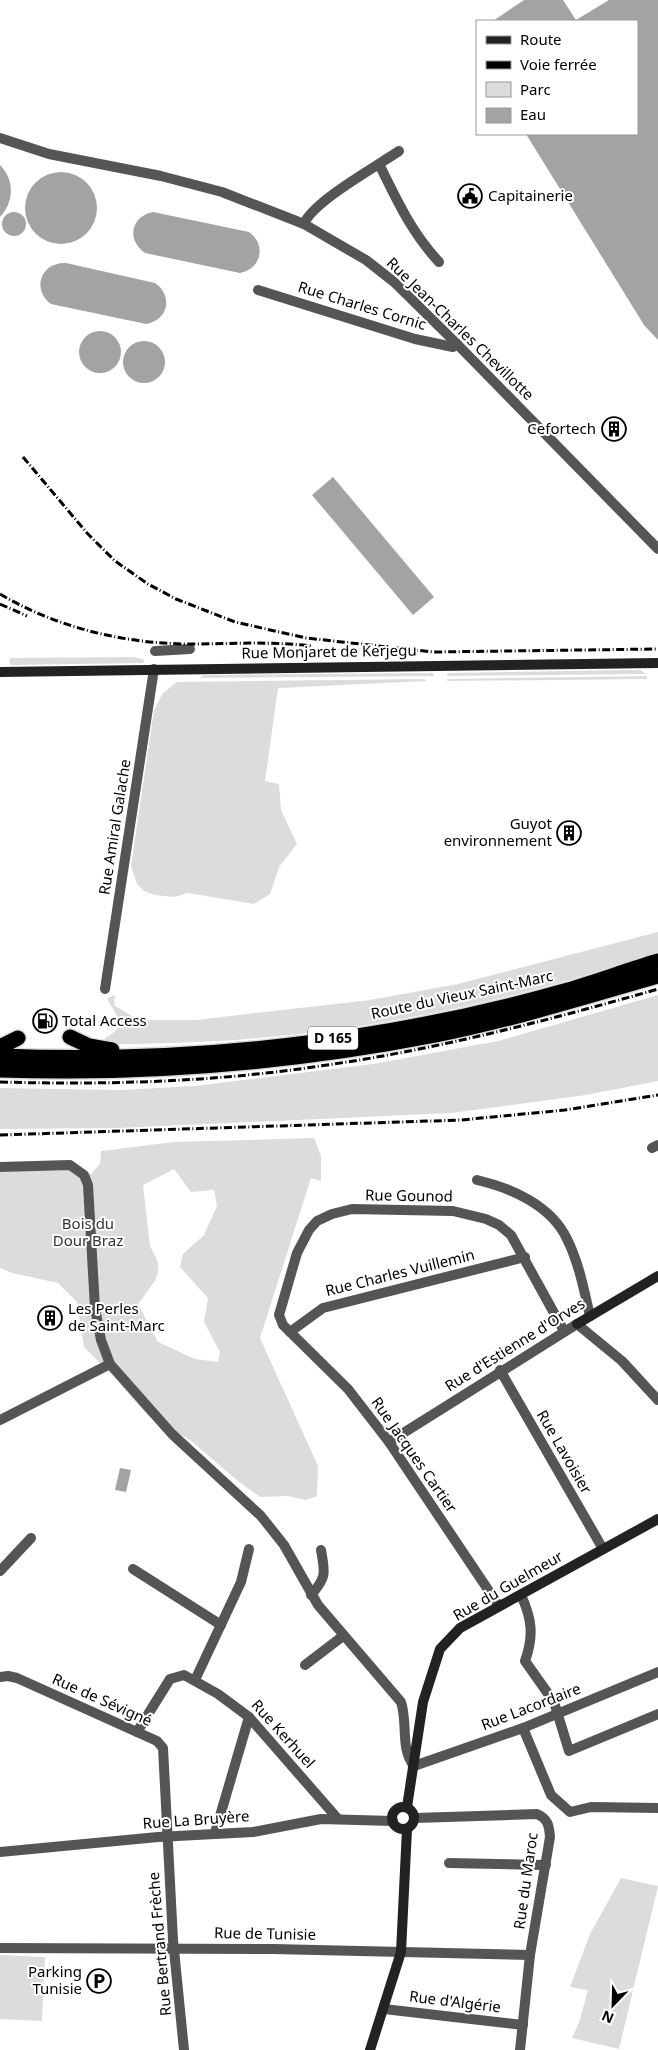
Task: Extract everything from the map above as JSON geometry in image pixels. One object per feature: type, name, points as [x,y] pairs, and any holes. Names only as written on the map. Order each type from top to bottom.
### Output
[{"type":"highway","name":"Route du Vieux Saint-Marc","points":[[0,1056],[45,1058],[145,1056],[284,1045],[417,1025],[568,990],[658,961]]},
{"type":"highway","name":"Route du Vieux Saint-Marc","points":[[0,1070],[42,1072],[146,1070],[216,1066],[306,1056],[446,1032],[566,1003],[658,976]]},
{"type":"highway","points":[[70,1037],[89,1046],[145,1056]]},
{"type":"highway","points":[[0,1047],[18,1038]]},
{"type":"street","name":"Rue Jean-Charles Chevillotte","points":[[0,138],[49,154],[161,176],[206,187],[304,224],[366,260],[394,282],[457,344],[658,549]]},
{"type":"street","points":[[304,224],[307,215],[398,151]]},
{"type":"street","points":[[379,164],[404,216],[439,262]]},
{"type":"street","name":"Rue Charles Cornic","points":[[258,290],[415,339],[453,347],[457,344]]},
{"type":"street","points":[[155,651],[190,649]]},
{"type":"street","name":"Rue Monjaret de Kerjegu","points":[[0,672],[658,663]]},
{"type":"street","name":"Rue Amiral Galache","points":[[105,989],[154,669]]},
{"type":"street","points":[[0,1167],[70,1165],[84,1175],[88,1185],[95,1308],[101,1340],[110,1364],[172,1434],[268,1523],[284,1545],[311,1595],[342,1636],[401,1702],[404,1712],[406,1751],[409,1760],[414,1766]]},
{"type":"street","points":[[477,1180],[499,1185],[523,1196],[550,1216],[566,1236],[575,1258],[590,1316]]},
{"type":"street","name":"Rue Gounod","points":[[290,1332],[283,1325],[279,1315],[297,1254],[317,1221],[332,1214],[352,1209],[453,1211],[468,1213],[499,1225],[511,1235],[525,1257],[564,1331]]},
{"type":"street","name":"Rue Charles Vuillemin","points":[[290,1332],[323,1308],[525,1257]]},
{"type":"street","name":"Rue d'Estienne d'Orves","points":[[388,1442],[500,1370],[658,1276]]},
{"type":"street","points":[[577,1324],[622,1361],[658,1400]]},
{"type":"street","name":"Rue Jacques Cartier","points":[[290,1332],[348,1389],[388,1442],[499,1606]]},
{"type":"street","points":[[0,1420],[110,1364]]},
{"type":"street","name":"Rue Lavoisier","points":[[500,1370],[603,1549]]},
{"type":"street","name":"Rue du Guelmeur","points":[[407,1807],[423,1702],[440,1649],[460,1628],[658,1519]]},
{"type":"street","points":[[0,1571],[31,1538]]},
{"type":"street","points":[[195,1680],[241,1582],[249,1549]]},
{"type":"street","points":[[311,1595],[323,1582],[325,1573],[321,1550]]},
{"type":"street","points":[[133,1569],[221,1625]]},
{"type":"street","points":[[521,1595],[532,1623],[532,1636],[525,1661],[554,1702],[569,1751],[658,1714]]},
{"type":"street","points":[[305,1665],[342,1636]]},
{"type":"street","name":"Rue Lacordaire","points":[[414,1766],[523,1728],[658,1672]]},
{"type":"street","name":"Rue Kerhuel","points":[[138,1732],[170,1679],[184,1675],[237,1706],[249,1717],[338,1819]]},
{"type":"street","name":"Rue de Sévigné","points":[[0,1677],[17,1678],[157,1741],[163,1748],[167,1836]]},
{"type":"street","points":[[214,1833],[249,1717]]},
{"type":"street","points":[[523,1728],[551,1795],[570,1812],[591,1807],[658,1808]]},
{"type":"street","points":[[407,1807],[415,1818],[412,1825],[407,1829],[395,1826],[392,1821],[394,1813],[399,1808],[407,1807]]},
{"type":"street","name":"Rue du Maroc","points":[[415,1818],[536,1814],[543,1817],[549,1824],[550,1837],[530,1955],[520,2050]]},
{"type":"street","name":"Rue La Bruyère","points":[[0,1852],[167,1836],[253,1832],[321,1819],[392,1821]]},
{"type":"street","points":[[370,2050],[401,1952],[407,1829]]},
{"type":"street","name":"Rue Bertrand Frèche","points":[[167,1836],[184,2050]]},
{"type":"street","points":[[449,1863],[546,1865]]},
{"type":"street","name":"Rue de Tunisie","points":[[0,1948],[175,1948],[530,1955]]},
{"type":"street","name":"Rue d'Algérie","points":[[384,2009],[523,2025]]},
{"type":"green space","points":[[134,657],[145,660],[143,663],[11,665],[9,661],[10,658]]},
{"type":"green space","points":[[641,670],[646,674],[447,676],[448,673]]},
{"type":"green space","points":[[433,673],[434,676],[200,678],[204,675]]},
{"type":"green space","points":[[647,676],[647,679],[447,681],[447,679]]},
{"type":"green space","points":[[425,679],[426,681],[278,688],[265,781],[279,784],[281,810],[297,844],[279,867],[270,894],[254,904],[188,893],[174,897],[155,895],[144,891],[137,884],[131,866],[154,710],[163,693],[177,682]]},
{"type":"green space","points":[[658,932],[658,952],[642,958],[585,976],[527,991],[410,1017],[291,1035],[231,1040],[136,1044],[104,1042],[105,1038],[112,1034],[119,1025],[117,1015],[107,998],[115,995],[114,1005],[138,1020],[196,1020],[370,1000],[458,984]]},
{"type":"green space","points":[[658,995],[658,1081],[586,1095],[451,1113],[119,1128],[0,1129],[0,1088],[121,1090],[195,1086],[373,1064],[498,1041]]},
{"type":"green space","name":"Bois du Dour Braz","points":[[314,1138],[321,1156],[321,1181],[311,1178],[260,1338],[318,1466],[317,1496],[305,1500],[288,1496],[260,1497],[190,1440],[148,1416],[114,1377],[84,1347],[77,1302],[58,1283],[12,1273],[0,1268],[0,1172],[64,1168],[91,1174],[100,1164],[101,1151],[174,1142]],"holes":[[[174,1169],[191,1192],[214,1190],[217,1206],[204,1235],[183,1254],[180,1267],[208,1298],[204,1322],[220,1352],[218,1362],[195,1359],[158,1342],[138,1304],[155,1281],[158,1272],[158,1262],[150,1246],[143,1185]]]},
{"type":"green space","points":[[621,1878],[658,1886],[619,2049],[572,2038],[579,2023],[588,1990],[570,1987],[590,1934]]},
{"type":"green space","points":[[0,1955],[45,1957],[42,2021],[0,2019]]},
{"type":"water","points":[[524,0],[563,0],[576,20],[494,20]]},
{"type":"water","points":[[609,0],[658,0],[658,340],[644,325],[527,135],[638,135],[638,20],[576,20]]},
{"type":"water","points":[[0,165],[8,177],[11,191],[8,205],[0,217]]},
{"type":"water","points":[[61,172],[81,178],[91,188],[97,208],[91,228],[81,238],[61,244],[41,238],[31,228],[25,208],[31,188],[41,178]]},
{"type":"water","points":[[14,212],[23,215],[26,224],[23,233],[14,236],[5,233],[2,224],[5,215]]},
{"type":"water","points":[[153,212],[249,232],[255,237],[260,250],[257,262],[247,271],[240,273],[145,253],[135,242],[134,229],[140,218]]},
{"type":"water","points":[[66,263],[155,283],[161,288],[166,300],[164,312],[154,322],[146,324],[51,304],[41,291],[40,284],[42,278],[50,267]]},
{"type":"water","points":[[104,331],[112,334],[118,340],[121,352],[118,364],[112,370],[96,373],[88,370],[82,364],[79,348],[82,340],[88,334]]},
{"type":"water","points":[[148,341],[156,344],[162,350],[165,362],[162,374],[156,380],[140,383],[132,380],[126,374],[123,358],[126,350],[132,344]]},
{"type":"water","points":[[333,477],[434,597],[413,615],[312,495]]},
{"type":"water","points":[[120,1468],[131,1470],[126,1492],[115,1490]]},
{"type":"railway","points":[[23,457],[87,533],[115,561],[148,584],[176,599],[235,622],[306,638],[433,652],[658,649]]},
{"type":"railway","points":[[0,594],[44,616],[90,631],[113,636],[162,643],[264,643],[311,646]]},
{"type":"railway","points":[[0,604],[27,616]]},
{"type":"railway","points":[[0,1082],[160,1081],[240,1076],[320,1066],[406,1052],[490,1034],[658,989]]},
{"type":"railway","points":[[0,1135],[461,1120],[565,1110],[658,1095]]},
{"type":"place","name":"Capitainerie","points":[[470,196]]},
{"type":"place","name":"Cefortech","points":[[614,429]]},
{"type":"place","name":"Guyot environnement","points":[[569,833]]},
{"type":"place","name":"Total Access","points":[[45,1021]]},
{"type":"place","name":"Les Perles de Saint-Marc","points":[[50,1318]]},
{"type":"place","name":"Parking Tunisie","points":[[99,1981]]}]
